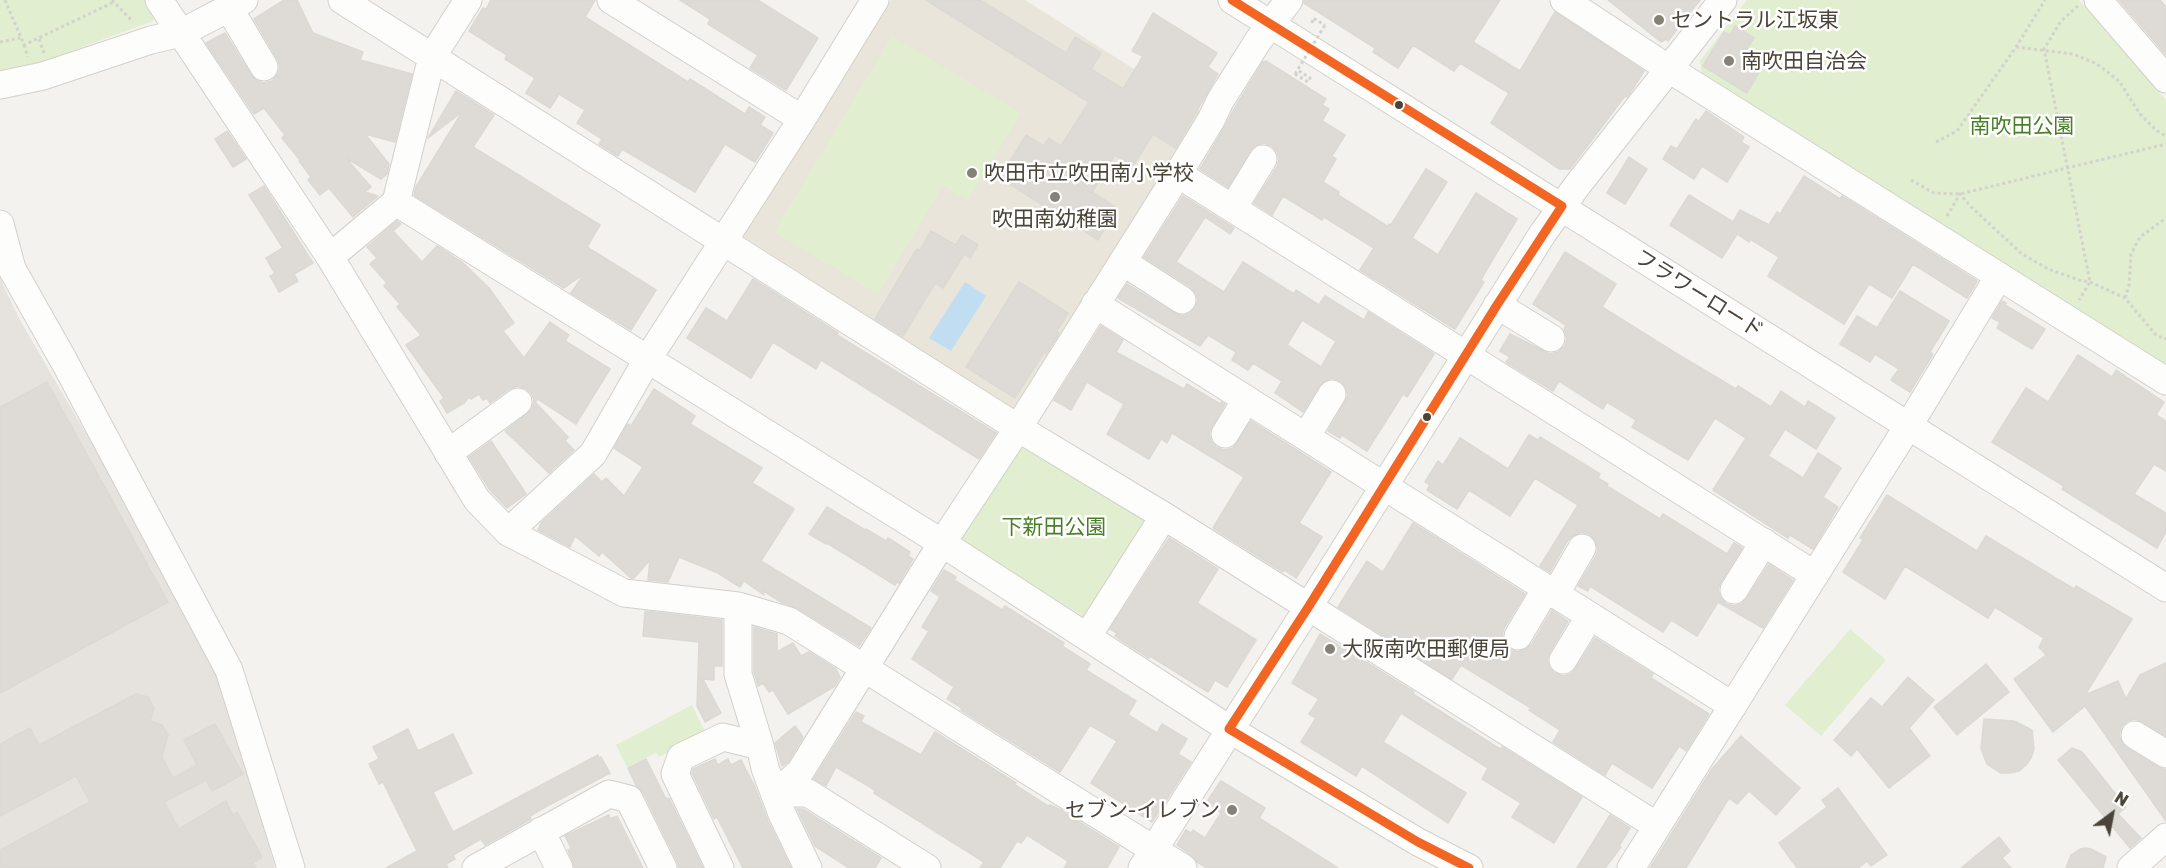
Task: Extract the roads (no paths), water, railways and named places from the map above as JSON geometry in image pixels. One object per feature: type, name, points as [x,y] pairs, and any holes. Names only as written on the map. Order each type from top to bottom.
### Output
[{"type":"street","points":[[159,0],[330,257],[477,500],[508,532],[624,593],[738,606],[789,621],[865,668],[1147,859],[1183,868]]},
{"type":"street","points":[[342,0],[1018,428],[1309,606],[1657,826]]},
{"type":"street","points":[[330,257],[396,202],[432,57],[468,0]]},
{"type":"street","points":[[611,0],[802,119]]},
{"type":"street","points":[[508,532],[593,454],[648,360],[875,0]]},
{"type":"street","name":"フラワーロード","points":[[1232,0],[2166,588]]},
{"type":"street","points":[[776,794],[800,772],[942,543],[1123,262],[1211,120],[1220,101],[1289,0]]},
{"type":"street","points":[[1564,0],[1669,69],[2166,381]]},
{"type":"street","points":[[1147,859],[1562,206],[1724,0]]},
{"type":"street","points":[[2098,0],[2166,79]]},
{"type":"street","points":[[0,85],[43,76],[151,40],[181,33],[236,4],[264,67]]},
{"type":"street","points":[[1233,208],[1263,159]]},
{"type":"street","points":[[1178,174],[1815,575]]},
{"type":"street","points":[[396,202],[942,543],[1229,729],[1418,842],[1469,868]]},
{"type":"street","points":[[0,224],[12,268],[70,371],[229,670],[291,868]]},
{"type":"street","points":[[1123,262],[1182,300]]},
{"type":"street","points":[[1631,868],[1908,427],[1999,276]]},
{"type":"street","points":[[1095,304],[1733,706]]},
{"type":"street","points":[[1497,305],[1551,338]]},
{"type":"street","points":[[1306,437],[1332,394]]},
{"type":"street","points":[[1225,434],[1246,400]]},
{"type":"street","points":[[448,453],[518,402]]},
{"type":"street","points":[[1087,637],[1164,516]]},
{"type":"street","points":[[1734,590],[1764,542]]},
{"type":"street","points":[[1518,636],[1582,548]]},
{"type":"street","points":[[738,606],[738,674],[765,768],[782,813],[808,868]]},
{"type":"street","points":[[1563,660],[1590,616]]},
{"type":"street","points":[[2135,735],[2166,754]]},
{"type":"street","points":[[720,868],[675,774],[681,756],[723,737],[760,746]]},
{"type":"street","points":[[776,794],[808,793],[927,868]]},
{"type":"street","points":[[476,868],[609,794],[629,799],[663,868]]},
{"type":"street","points":[[541,831],[559,868]]},
{"type":"street","points":[[2131,868],[2166,837]]},
{"type":"water","points":[[965,282],[986,296],[951,351],[929,338]]},
{"type":"place","name":"セントラル江坂東","points":[[1659,20]]},
{"type":"place","name":"南吹田自治会","points":[[1729,61]]},
{"type":"place","name":"吹田市立吹田南小学校","points":[[972,173]]},
{"type":"place","name":"吹田南幼稚園","points":[[1055,197]]},
{"type":"place","name":"大阪南吹田郵便局","points":[[1330,649]]},
{"type":"place","name":"セブン-イレブン","points":[[1232,810]]},
{"type":"park label","name":"南吹田公園","points":[[2022,126]]},
{"type":"park label","name":"下新田公園","points":[[1054,527]]}]
